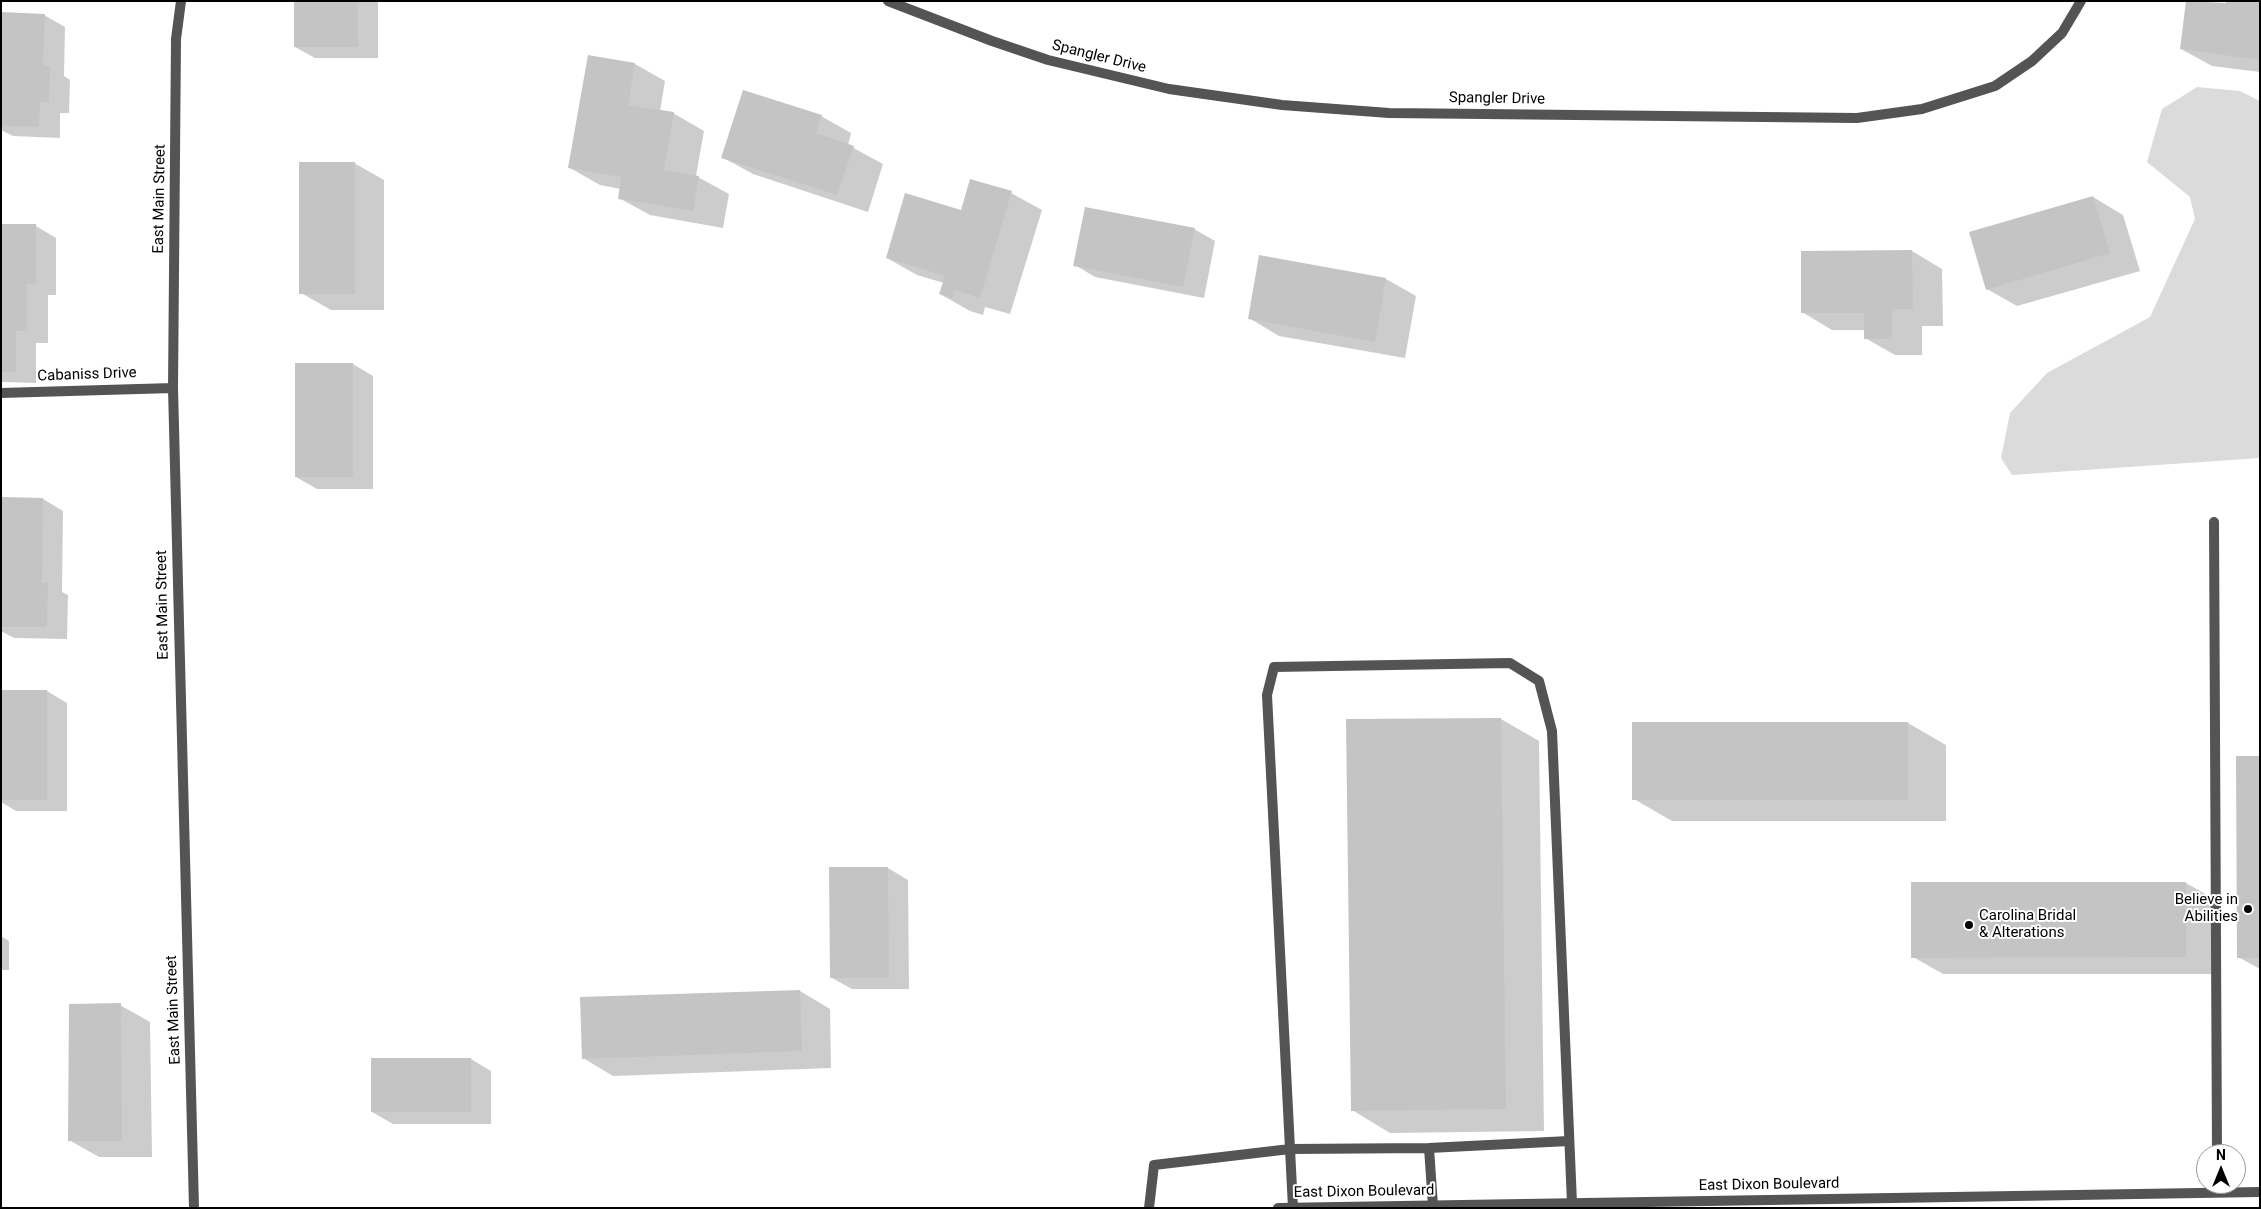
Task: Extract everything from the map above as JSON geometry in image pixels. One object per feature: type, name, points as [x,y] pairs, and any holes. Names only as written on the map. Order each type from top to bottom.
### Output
[{"type":"street","name":"East Main Street","points":[[181,1],[176,39],[173,388],[194,1208]]},
{"type":"street","name":"Spangler Drive","points":[[888,1],[992,41],[1048,60],[1168,89],[1282,106],[1389,113],[1857,118],[1922,109],[1995,86],[2032,61],[2062,34],[2081,1]]},
{"type":"street","name":"Cabaniss Drive","points":[[1,393],[173,388]]},
{"type":"street","points":[[2214,522],[2217,1144]]},
{"type":"street","points":[[1293,1208],[1267,695],[1274,667],[1510,663],[1539,681],[1552,731],[1572,1203]]},
{"type":"street","points":[[1149,1208],[1154,1165],[1290,1149],[1429,1148],[1569,1141]]},
{"type":"street","points":[[1429,1148],[1433,1206]]},
{"type":"street","name":"East Dixon Boulevard","points":[[1278,1208],[2196,1188]]},
{"type":"street","name":"East Dixon Boulevard","points":[[2246,1191],[2260,1192]]},
{"type":"shaded area","points":[[2197,87],[2240,91],[2260,101],[2260,458],[2012,475],[2001,458],[2010,413],[2047,373],[2150,317],[2195,219],[2190,197],[2147,162],[2162,109]]},
{"type":"building","points":[[294,1],[358,1],[358,47],[294,47]]},
{"type":"building","points":[[2186,1],[2226,3],[2226,1],[2260,1],[2260,60],[2180,49]]},
{"type":"building","points":[[1,12],[45,14],[43,66],[50,66],[49,102],[40,102],[39,127],[1,126]]},
{"type":"building","points":[[588,55],[635,63],[628,105],[674,112],[664,170],[699,176],[693,211],[618,199],[621,177],[568,168]]},
{"type":"building","points":[[743,90],[822,115],[816,133],[854,146],[837,195],[721,158]]},
{"type":"building","points":[[299,162],[355,162],[355,294],[299,294]]},
{"type":"building","points":[[970,179],[1012,191],[980,298],[955,290],[952,298],[939,294],[945,276],[886,258],[905,193],[961,210]]},
{"type":"building","points":[[2093,196],[2110,253],[1986,290],[1969,232]]},
{"type":"building","points":[[1085,207],[1195,228],[1183,287],[1073,266]]},
{"type":"building","points":[[1,224],[36,224],[36,284],[27,284],[27,331],[16,331],[16,372],[1,372]]},
{"type":"building","points":[[1912,250],[1913,309],[1892,309],[1892,339],[1864,339],[1864,313],[1801,313],[1801,251]]},
{"type":"building","points":[[1259,255],[1386,278],[1375,342],[1248,319]]},
{"type":"building","points":[[295,363],[353,363],[353,477],[295,477]]},
{"type":"building","points":[[1,497],[43,498],[42,583],[48,582],[47,627],[1,627]]},
{"type":"building","points":[[1,690],[47,690],[47,800],[1,800]]},
{"type":"building","points":[[1501,718],[1506,1109],[1351,1111],[1346,719]]},
{"type":"building","points":[[1632,722],[1908,722],[1908,800],[1632,800]]},
{"type":"building","points":[[2236,756],[2260,756],[2260,958],[2237,958]]},
{"type":"building","points":[[829,867],[888,867],[889,978],[830,978]]},
{"type":"building","points":[[1911,882],[2186,882],[2186,957],[1911,958]]},
{"type":"building","points":[[800,990],[802,1051],[582,1059],[580,997]]},
{"type":"building","points":[[121,1003],[122,1141],[68,1141],[69,1004]]},
{"type":"building","points":[[371,1058],[471,1058],[471,1112],[371,1112]]},
{"type":"place","name":"Believe in Abilities","points":[[2248,909]]},
{"type":"place","name":"Carolina Bridal & Alterations","points":[[1969,925]]}]
